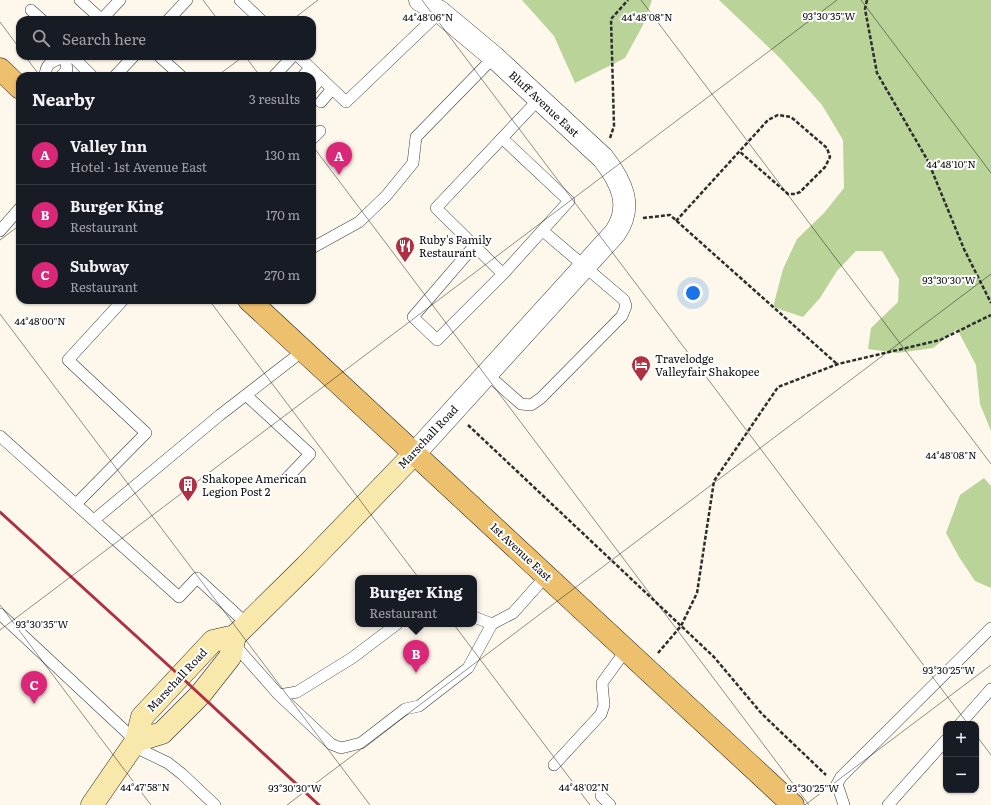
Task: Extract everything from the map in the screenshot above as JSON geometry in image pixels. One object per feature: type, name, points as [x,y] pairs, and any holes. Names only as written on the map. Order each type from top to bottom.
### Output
[{"type":"main road","points":[[0,69],[16,84]]},
{"type":"main road","name":"1st Avenue East","points":[[254,304],[793,805]]},
{"type":"main road","name":"Marschall Road","points":[[92,805],[135,743],[142,718],[180,676],[213,641],[238,634],[415,453]]},
{"type":"street","name":"Bluff Avenue East","points":[[420,0],[440,12],[494,58],[603,158],[614,173],[621,188],[625,208],[619,226]]},
{"type":"street","name":"Marschall Road","points":[[415,453],[619,226]]},
{"type":"lane","points":[[80,0],[97,16]]},
{"type":"lane","points":[[105,16],[120,0]]},
{"type":"lane","points":[[172,16],[187,0]]},
{"type":"lane","points":[[240,0],[257,16]]},
{"type":"lane","points":[[31,10],[38,16]]},
{"type":"lane","points":[[338,111],[440,12]]},
{"type":"lane","points":[[316,246],[359,222],[386,196],[413,163],[416,137],[494,58]]},
{"type":"lane","points":[[46,72],[46,69],[54,60]]},
{"type":"lane","points":[[64,72],[66,70],[67,60]]},
{"type":"lane","points":[[72,60],[87,72]]},
{"type":"lane","points":[[119,72],[130,60]]},
{"type":"lane","points":[[163,60],[173,72]]},
{"type":"lane","points":[[278,72],[289,60]]},
{"type":"lane","points":[[300,60],[306,72]]},
{"type":"lane","points":[[316,76],[321,78],[346,102]]},
{"type":"lane","points":[[316,84],[321,78]]},
{"type":"lane","points":[[321,102],[332,89]]},
{"type":"lane","points":[[503,274],[436,208],[539,99]]},
{"type":"lane","points":[[474,246],[413,317],[437,340],[503,274],[569,201],[502,138]]},
{"type":"lane","points":[[0,231],[16,213]]},
{"type":"lane","points":[[487,374],[521,404],[531,405],[541,398],[622,316],[626,306],[624,300],[542,231]]},
{"type":"lane","points":[[76,504],[146,433],[68,360],[119,304]]},
{"type":"lane","points":[[94,520],[246,395],[304,350]]},
{"type":"lane","points":[[246,395],[310,454],[286,479]]},
{"type":"lane","points":[[0,436],[179,597],[197,578],[238,634],[279,695],[331,744],[341,748],[361,743],[405,708],[420,706],[468,668],[492,624],[513,613],[546,576]]},
{"type":"lane","points":[[0,614],[135,743],[182,774],[215,805]]},
{"type":"lane","points":[[477,618],[492,624]]},
{"type":"lane","points":[[279,695],[297,692],[352,658],[393,627]]},
{"type":"lane","points":[[844,805],[837,784],[841,777],[991,628]]},
{"type":"lane","points":[[554,764],[601,714],[604,705],[602,683],[626,650]]},
{"type":"lane","points":[[963,721],[991,689]]},
{"type":"lane","points":[[888,805],[943,743]]},
{"type":"lane","points":[[601,796],[610,805]]},
{"type":"path","points":[[603,158],[614,126],[611,19],[628,0]]},
{"type":"path","points":[[866,0],[865,9],[877,73],[928,161],[964,249],[991,303]]},
{"type":"path","points":[[676,221],[739,151],[768,120],[778,115],[791,117],[827,148],[830,158],[825,167],[800,192],[788,194],[739,151]]},
{"type":"path","points":[[619,226],[670,215],[838,364]]},
{"type":"path","points":[[645,668],[681,626],[697,593],[714,481],[778,387],[838,364],[940,340],[991,315]]},
{"type":"path","points":[[452,412],[714,657],[762,714],[837,784]]},
{"type":"green space","points":[[522,0],[652,0],[643,25],[625,58],[575,83],[554,36]]},
{"type":"green space","points":[[719,0],[991,0],[991,431],[980,404],[976,365],[957,329],[933,348],[897,353],[868,349],[871,328],[898,302],[899,279],[882,251],[856,251],[837,271],[820,298],[803,317],[773,307],[783,269],[797,239],[824,213],[844,188],[843,140],[822,105],[781,59]]},
{"type":"green space","points":[[984,478],[991,486],[991,588],[975,581],[959,557],[946,533],[960,495]]},
{"type":"railway","points":[[0,512],[319,805]]},
{"type":"place","name":"Valley Inn","points":[[339,175]]},
{"type":"place","name":"Ruby's Family Restaurant","points":[[405,263]]},
{"type":"place","name":"Travelodge Valleyfair Shakopee","points":[[641,382]]},
{"type":"place","name":"Shakopee American Legion Post 2","points":[[188,502]]},
{"type":"place","name":"Burger King","points":[[416,673]]},
{"type":"place","name":"Subway","points":[[34,704]]}]
